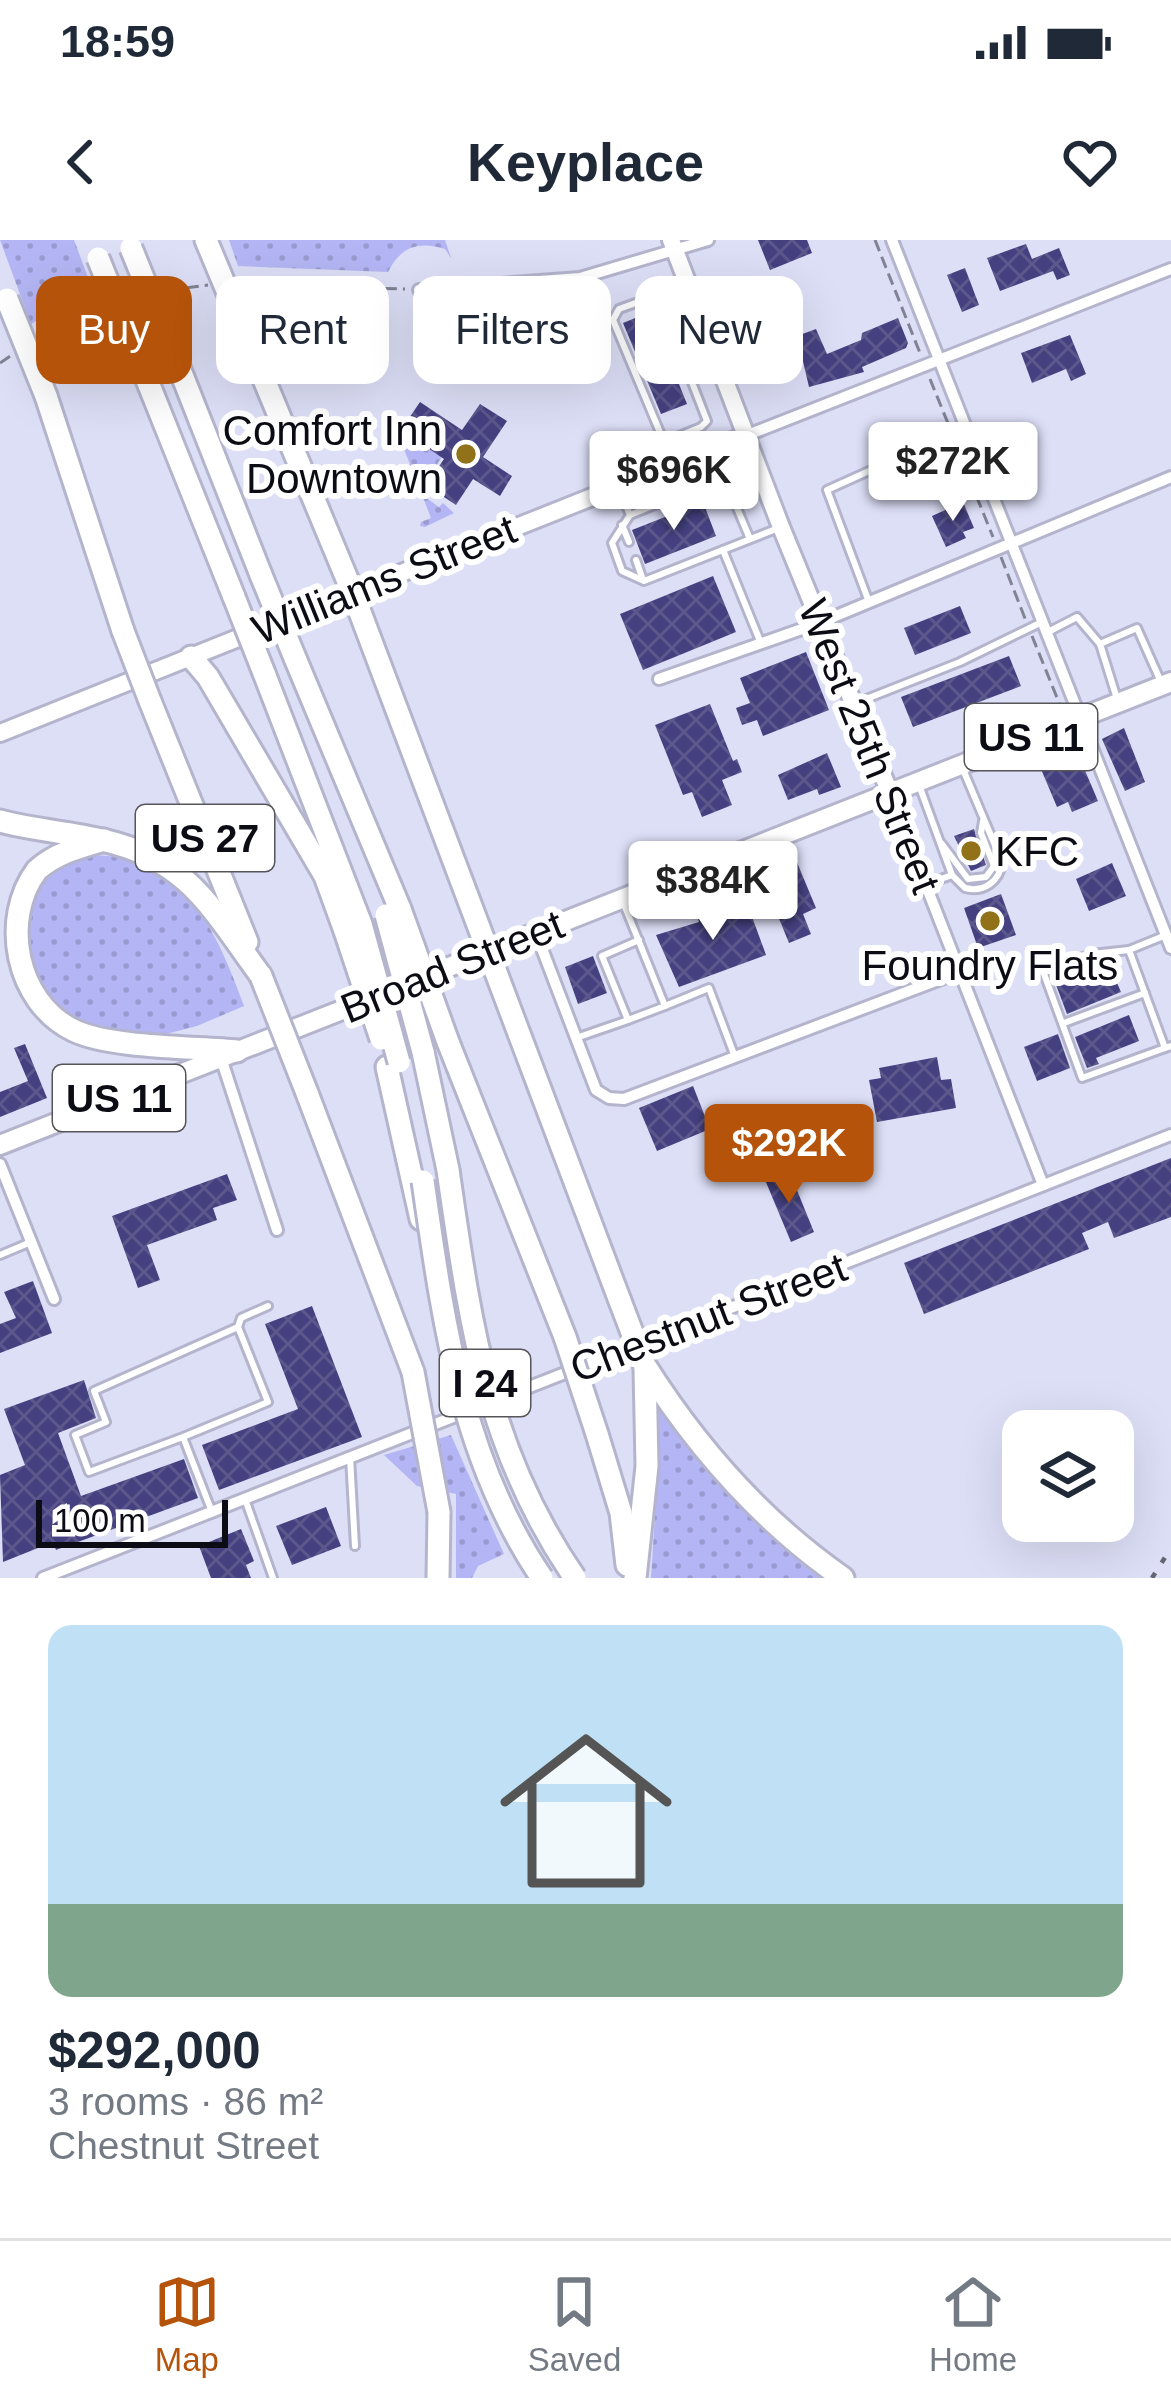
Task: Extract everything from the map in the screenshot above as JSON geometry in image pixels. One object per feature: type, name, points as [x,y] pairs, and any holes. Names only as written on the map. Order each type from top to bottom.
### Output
[{"type":"highway","points":[[206,240],[221,276]]},
{"type":"highway","points":[[129,244],[565,1337],[621,1513],[631,1578]]},
{"type":"highway","name":"I 24","points":[[94,249],[264,673],[353,928],[393,1065],[471,1437],[498,1503],[542,1578]]},
{"type":"highway","name":"US 27","points":[[4,290],[46,397],[123,631],[308,1093],[413,1372],[440,1512],[438,1578]]},
{"type":"highway","points":[[266,384],[352,592],[644,1364],[683,1423],[728,1478],[778,1528],[843,1578]]},
{"type":"highway","points":[[191,657],[208,677],[353,928]]},
{"type":"highway","points":[[0,820],[151,854],[186,878],[261,976]]},
{"type":"highway","points":[[104,840],[68,851],[38,869],[22,887],[12,910],[11,961],[26,991],[76,1032],[229,1054]]},
{"type":"highway","name":"I 24","points":[[393,912],[448,1169],[467,1304],[503,1442],[524,1496],[574,1578]]},
{"type":"highway","points":[[631,1578],[647,1466],[644,1364]]},
{"type":"main road","name":"Broad Street","points":[[0,1145],[1167,684]]},
{"type":"street","points":[[586,276],[673,246],[708,240]]},
{"type":"street","points":[[892,240],[1046,626],[1074,720],[1171,949]]},
{"type":"street","name":"West 25th Street","points":[[673,246],[819,623],[962,970],[1043,1186]]},
{"type":"street","name":"Williams Street","points":[[0,733],[1171,269]]},
{"type":"street","points":[[658,679],[819,623],[1171,477]]},
{"type":"street","points":[[1154,903],[1171,896]]},
{"type":"street","points":[[536,933],[596,1090],[609,1098],[624,1099],[962,970]]},
{"type":"street","points":[[229,1054],[277,1230]]},
{"type":"street","name":"Chestnut Street","points":[[43,1578],[1171,1135]]},
{"type":"street","points":[[0,1164],[54,1299]]},
{"type":"lane","points":[[664,442],[701,428],[707,421],[662,305],[652,297],[619,309],[613,320],[664,442],[689,491]]},
{"type":"lane","points":[[869,602],[827,490],[920,448],[940,463],[975,448]]},
{"type":"lane","points":[[949,459],[962,495]]},
{"type":"lane","points":[[750,539],[724,477],[630,515],[612,543],[622,571],[644,581],[781,527]]},
{"type":"lane","points":[[618,485],[630,515]]},
{"type":"lane","points":[[622,525],[628,542]]},
{"type":"lane","points":[[723,550],[761,643]]},
{"type":"lane","points":[[636,560],[644,581]]},
{"type":"lane","points":[[853,704],[960,662],[1029,628],[1077,617],[1100,644],[1119,703]]},
{"type":"lane","points":[[1100,644],[1137,628],[1167,684]]},
{"type":"lane","points":[[918,782],[952,875],[972,890],[988,885],[998,876],[1002,862],[961,765]]},
{"type":"lane","points":[[940,842],[968,879],[981,880],[994,866],[981,833],[983,820]]},
{"type":"lane","points":[[927,884],[952,875]]},
{"type":"lane","points":[[622,899],[665,1006]]},
{"type":"lane","points":[[1129,950],[1168,1047],[1082,1078],[1043,970],[1092,953],[1129,950],[1166,935]]},
{"type":"lane","points":[[628,1020],[602,956],[639,940]]},
{"type":"lane","points":[[576,1038],[709,988],[734,1057]]},
{"type":"lane","points":[[1062,1024],[1145,993]]},
{"type":"lane","points":[[0,1256],[31,1242]]},
{"type":"lane","points":[[238,1327],[94,1391],[106,1422],[75,1435],[89,1472],[268,1402],[238,1327],[241,1318],[268,1306]]},
{"type":"lane","points":[[184,1437],[212,1512]]},
{"type":"lane","points":[[350,1457],[355,1546]]},
{"type":"lane","points":[[244,1499],[272,1578]]},
{"type":"path","points":[[875,240],[1029,628],[1074,720]]},
{"type":"path","points":[[0,363],[19,351]]},
{"type":"shaded area","points":[[0,240],[74,240],[88,276],[36,276],[36,321],[31,324]]},
{"type":"shaded area","points":[[229,240],[445,240],[451,258],[445,249],[427,246],[405,251],[388,272],[238,266]]},
{"type":"shaded area","points":[[407,421],[402,431],[437,454],[445,452],[422,488],[425,497],[454,513],[425,527],[421,522],[431,518],[395,426]]},
{"type":"shaded area","points":[[94,855],[126,859],[175,884],[208,926],[244,1006],[166,1034],[130,1034],[97,1030],[43,997],[20,946],[32,894],[66,862]]},
{"type":"shaded area","points":[[651,1391],[731,1491],[824,1578],[651,1578],[655,1515]]},
{"type":"shaded area","points":[[451,1435],[504,1554],[478,1566],[472,1578],[456,1578],[456,1494],[417,1486],[384,1455]]},
{"type":"building","points":[[758,240],[807,240],[812,253],[770,270]]},
{"type":"building","points":[[1026,244],[1032,259],[1059,248],[1070,275],[1057,280],[1053,271],[1000,291],[987,258]]},
{"type":"building","points":[[965,268],[979,305],[962,312],[947,275]]},
{"type":"building","points":[[635,318],[635,352],[623,323]]},
{"type":"building","points":[[898,318],[908,343],[862,367],[864,372],[809,387],[803,334],[816,329],[827,354],[861,340],[862,333]]},
{"type":"building","points":[[1070,335],[1086,374],[1071,381],[1066,369],[1032,383],[1021,353]]},
{"type":"building","points":[[648,384],[679,384],[687,404],[661,414]]},
{"type":"building","name":"Comfort Inn Downtown","points":[[420,402],[462,430],[480,404],[507,421],[483,457],[512,476],[500,496],[473,479],[456,505],[426,485],[444,459],[401,430]]},
{"type":"building","points":[[703,502],[716,536],[645,564],[632,530]]},
{"type":"building","points":[[963,502],[974,528],[963,532],[966,538],[946,547],[932,516]]},
{"type":"building","points":[[713,576],[736,632],[643,670],[620,614]]},
{"type":"building","points":[[960,606],[971,633],[915,655],[904,628]]},
{"type":"building","points":[[806,652],[829,710],[763,736],[757,720],[742,725],[736,708],[750,703],[740,678]]},
{"type":"building","points":[[1009,656],[1021,686],[913,727],[901,697]]},
{"type":"building","points":[[710,704],[742,772],[722,780],[732,805],[702,817],[692,792],[683,795],[655,725]]},
{"type":"building","points":[[1124,728],[1145,782],[1125,791],[1102,739]]},
{"type":"building","points":[[1075,747],[1098,801],[1072,812],[1068,802],[1057,807],[1038,762]]},
{"type":"building","points":[[827,753],[841,787],[819,795],[817,789],[788,800],[778,775]]},
{"type":"building","name":"KFC","points":[[974,829],[986,865],[971,871],[954,836]]},
{"type":"building","points":[[796,860],[816,908],[803,914],[811,934],[789,943],[773,904],[782,900],[770,870]]},
{"type":"building","name":"Foundry Flats","points":[[1112,863],[1126,896],[1089,911],[1076,879]]},
{"type":"building","name":"Foundry Flats","points":[[1001,894],[1016,935],[978,948],[964,908]]},
{"type":"building","points":[[744,895],[766,955],[679,987],[656,935],[699,922],[696,912]]},
{"type":"building","points":[[593,956],[607,993],[578,1004],[565,967]]},
{"type":"building","points":[[1110,967],[1121,992],[1067,1014],[1053,977],[1062,973],[1067,985]]},
{"type":"building","points":[[1129,1015],[1139,1041],[1096,1058],[1099,1064],[1087,1068],[1075,1037]]},
{"type":"building","points":[[1058,1034],[1070,1068],[1037,1081],[1024,1047]]},
{"type":"building","points":[[25,1044],[47,1098],[0,1117],[0,1092],[28,1081],[14,1048]]},
{"type":"building","points":[[937,1057],[941,1080],[951,1079],[956,1108],[877,1122],[869,1080],[881,1078],[879,1068]]},
{"type":"building","points":[[693,1086],[710,1129],[657,1151],[639,1108]]},
{"type":"building","points":[[1171,1158],[1171,1217],[1114,1238],[1108,1222],[1082,1233],[1089,1249],[924,1314],[904,1263]]},
{"type":"building","points":[[778,1169],[783,1182],[792,1178],[814,1232],[791,1242],[763,1175]]},
{"type":"building","points":[[227,1174],[237,1200],[213,1208],[217,1220],[147,1245],[160,1280],[138,1288],[112,1216]]},
{"type":"building","points":[[33,1281],[52,1333],[0,1353],[0,1324],[16,1318],[4,1292]]},
{"type":"building","points":[[312,1306],[362,1437],[219,1490],[202,1445],[298,1409],[265,1324]]},
{"type":"building","points":[[84,1380],[96,1418],[58,1433],[81,1496],[184,1459],[198,1498],[56,1550],[53,1542],[3,1562],[0,1475],[25,1465],[4,1409]]},
{"type":"building","points":[[326,1507],[341,1546],[292,1565],[276,1526]]},
{"type":"building","points":[[241,1529],[254,1561],[246,1565],[251,1578],[211,1578],[199,1546]]},
{"type":"railway","points":[[1152,1578],[1171,1548]]},
{"type":"place","name":"Comfort Inn Downtown","points":[[466,454]]},
{"type":"place","name":"KFC","points":[[971,851]]},
{"type":"place","name":"Foundry Flats","points":[[990,921]]}]
